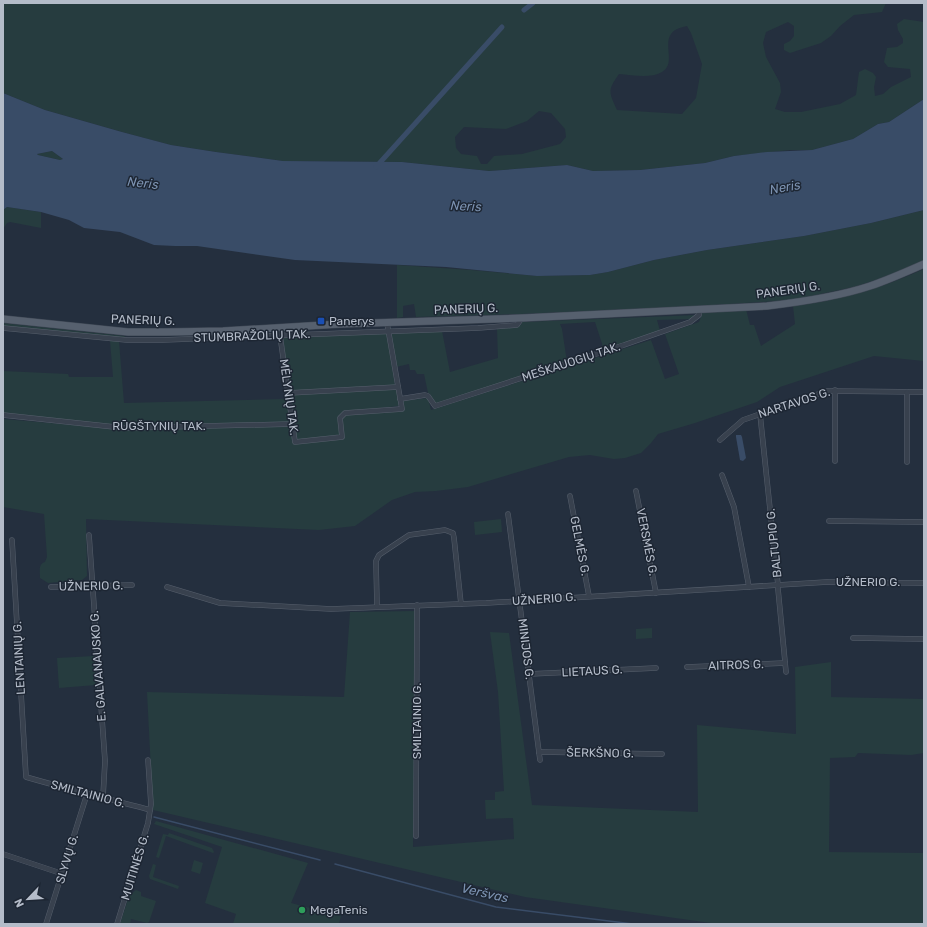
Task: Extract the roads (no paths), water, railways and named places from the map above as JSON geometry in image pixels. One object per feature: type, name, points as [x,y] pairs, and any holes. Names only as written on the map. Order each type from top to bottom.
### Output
[{"type":"main road","name":"PANERIŲ G.","points":[[3,319],[128,332],[280,332],[340,324],[388,327],[522,318],[767,306],[824,297],[869,286],[924,264]]},
{"type":"street","name":"MEŠKAUOGIŲ TAK.","points":[[400,399],[425,395],[428,396],[435,406],[624,346],[690,322],[699,315],[699,309]]},
{"type":"street","points":[[388,327],[400,399]]},
{"type":"street","name":"STUMBRAŽOLIŲ TAK.","points":[[3,328],[128,340],[280,332]]},
{"type":"street","name":"MĖLYNIŲ TAK.","points":[[280,332],[295,442],[342,437],[340,418],[345,413],[402,409],[400,399]]},
{"type":"street","points":[[288,393],[398,387]]},
{"type":"street","points":[[835,390],[835,461]]},
{"type":"street","name":"NARTAVOS G.","points":[[720,440],[743,420],[827,391],[924,392]]},
{"type":"street","points":[[907,392],[907,462]]},
{"type":"street","name":"BALTUPIO G.","points":[[760,414],[786,672]]},
{"type":"street","name":"RŪGŠTYNIŲ TAK.","points":[[3,415],[124,428],[292,424]]},
{"type":"street","points":[[722,476],[734,507],[749,587]]},
{"type":"street","name":"VERSMĖS G.","points":[[636,491],[656,592]]},
{"type":"street","name":"GELMĖS G.","points":[[570,496],[590,596]]},
{"type":"street","name":"MINIJOS G.","points":[[508,514],[540,760]]},
{"type":"street","points":[[829,521],[924,522]]},
{"type":"street","points":[[377,606],[376,561],[378,555],[409,535],[445,530],[453,533],[461,604]]},
{"type":"street","name":"E. GALVANAUSKO G.","points":[[89,535],[104,754],[103,797]]},
{"type":"street","name":"LENTAINIŲ G.","points":[[12,540],[26,777]]},
{"type":"street","name":"UŽNERIO G.","points":[[167,587],[220,604],[331,609],[520,601],[827,582],[924,583]]},
{"type":"street","name":"UŽNERIO G.","points":[[51,587],[132,585]]},
{"type":"street","name":"SMILTAINIO G.","points":[[416,836],[417,606]]},
{"type":"street","points":[[853,638],[924,639]]},
{"type":"street","name":"AITROS G.","points":[[687,667],[785,662]]},
{"type":"street","name":"LIETAUS G.","points":[[529,674],[656,668]]},
{"type":"street","name":"ŠERKŠNO G.","points":[[539,752],[662,754]]},
{"type":"street","name":"MUITINĖS G.","points":[[117,924],[148,827],[151,804],[148,760]]},
{"type":"street","name":"SMILTAINIO G.","points":[[26,777],[150,810]]},
{"type":"street","name":"SLYVŲ G.","points":[[46,924],[87,794]]},
{"type":"street","points":[[3,854],[62,874]]},
{"type":"water","name":"Neris","points":[[3,93],[45,110],[171,145],[283,161],[402,162],[489,171],[567,165],[593,171],[640,170],[705,163],[734,156],[767,152],[812,150],[853,139],[878,124],[889,122],[924,99],[924,210],[871,223],[804,236],[707,250],[654,260],[590,275],[537,276],[446,267],[295,260],[197,246],[154,245],[120,232],[84,228],[69,220],[41,212],[7,207],[3,210]],"holes":[[[52,151],[63,159],[60,160],[37,154]]]},
{"type":"water","points":[[736,435],[741,435],[742,437],[746,458],[743,461],[740,460]]},
{"type":"waterway","points":[[524,10],[533,3]]},
{"type":"waterway","points":[[376,167],[502,27]]},
{"type":"waterway","points":[[154,817],[320,860]]},
{"type":"waterway","name":"Veršvas","points":[[335,864],[496,907],[633,924]]},
{"type":"place","name":"Panerys","points":[[321,321]]},
{"type":"place","name":"MegaTenis","points":[[302,910]]}]
